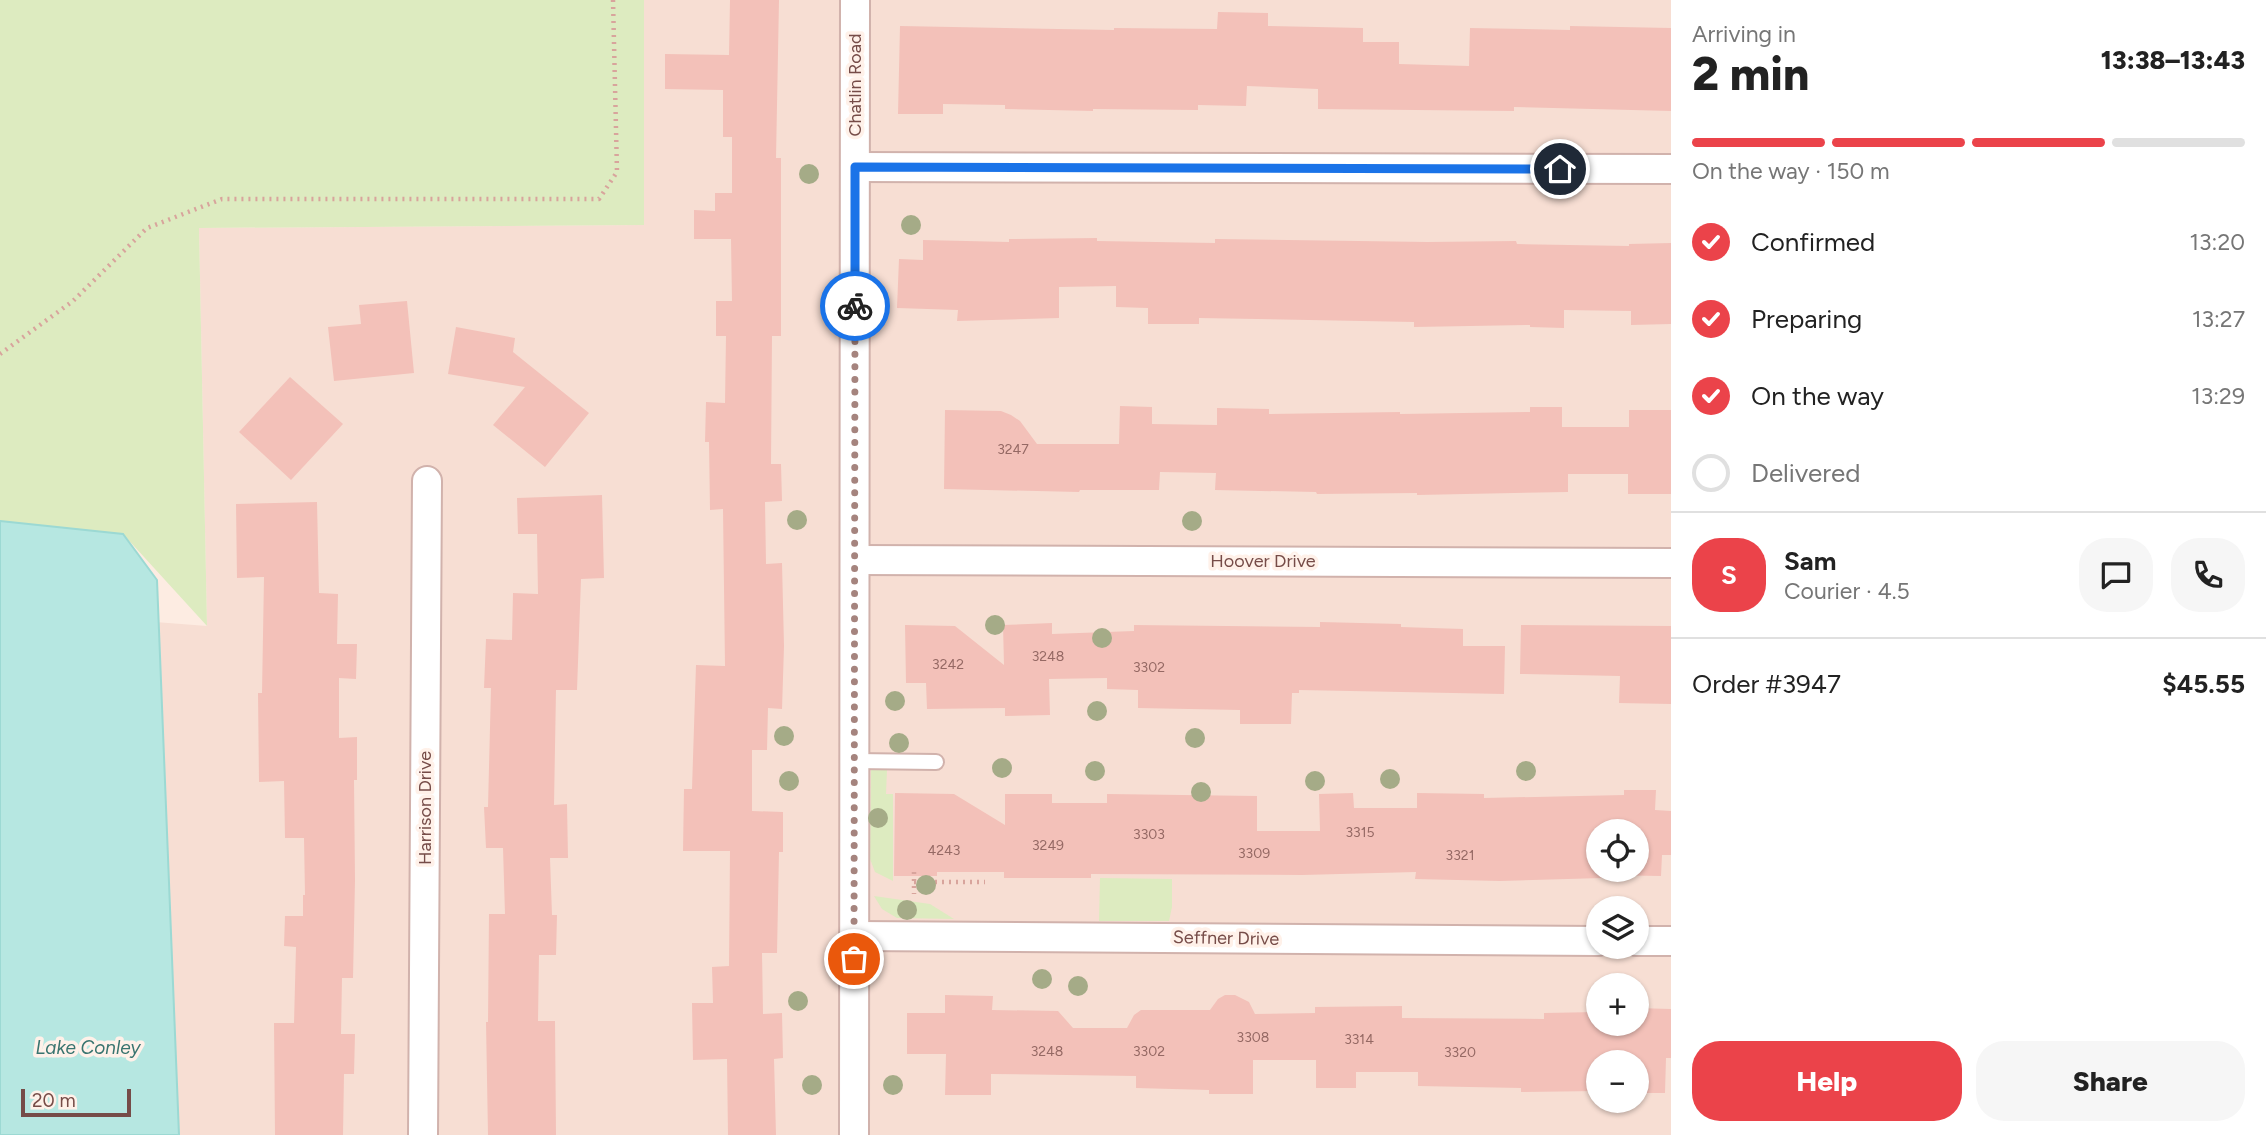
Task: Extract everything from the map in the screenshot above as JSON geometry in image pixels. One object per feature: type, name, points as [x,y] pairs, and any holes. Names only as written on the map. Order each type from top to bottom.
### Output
[{"type":"street","name":"Chatlin Road","points":[[854,1135],[855,0]]},
{"type":"street","points":[[855,167],[1671,169]]},
{"type":"street","name":"Harrison Drive","points":[[423,1135],[427,481]]},
{"type":"street","name":"Hoover Drive","points":[[855,560],[1671,563]]},
{"type":"street","name":"Seffner Drive","points":[[854,936],[1586,941]]},
{"type":"street","points":[[1649,941],[1671,941]]},
{"type":"lane","points":[[855,761],[936,762]]},
{"type":"path","points":[[0,354],[73,301],[147,228],[222,199],[600,199],[617,172],[613,0]]},
{"type":"path","points":[[914,872],[915,894]]},
{"type":"path","points":[[914,882],[985,883]]},
{"type":"shaded area","points":[[644,0],[1671,0],[1671,1135],[0,1135],[0,610],[207,626],[199,228],[643,225]]},
{"type":"green space","points":[[0,0],[644,0],[644,225],[199,228],[207,626],[123,534],[0,521]]},
{"type":"green space","points":[[871,769],[887,770],[886,794],[893,794],[893,881],[875,872],[870,859]]},
{"type":"green space","points":[[1100,878],[1172,879],[1169,921],[1099,921]]},
{"type":"green space","points":[[874,896],[930,904],[954,919],[897,918],[882,909]]},
{"type":"water","name":"Lake Conley","points":[[0,521],[123,534],[157,580],[179,1135],[0,1135]]},
{"type":"building","points":[[730,0],[779,0],[776,158],[781,158],[781,336],[772,336],[771,464],[781,464],[782,501],[765,502],[766,564],[782,563],[782,709],[768,708],[767,750],[752,750],[752,811],[783,812],[783,852],[779,852],[777,953],[762,953],[763,1014],[782,1013],[783,1058],[774,1059],[776,1135],[728,1135],[727,1059],[693,1060],[692,1003],[713,1003],[712,967],[729,966],[730,851],[683,851],[684,789],[692,789],[696,665],[725,666],[723,509],[710,510],[709,442],[705,442],[706,402],[725,403],[726,336],[716,336],[716,301],[732,301],[731,239],[694,239],[694,210],[715,211],[715,193],[732,193],[732,137],[723,137],[723,90],[665,89],[665,54],[729,55]]},
{"type":"building","points":[[1218,12],[1268,13],[1268,26],[1363,28],[1363,42],[1399,42],[1399,64],[1469,66],[1470,28],[1671,28],[1671,111],[1514,107],[1514,111],[1318,109],[1318,89],[1247,86],[1246,106],[1198,105],[1198,110],[1005,109],[1005,105],[943,104],[943,114],[898,114],[900,26],[1217,29]]},
{"type":"building","points":[[1097,238],[1097,241],[1215,243],[1215,239],[1516,241],[1517,244],[1629,246],[1671,243],[1671,324],[1631,325],[1631,311],[1564,310],[1564,328],[1530,325],[1414,327],[1414,322],[1199,318],[1199,324],[1148,324],[1148,308],[1116,307],[1116,286],[1059,287],[1059,318],[957,321],[958,310],[897,308],[899,259],[923,260],[923,240],[1009,242],[1009,239]]},
{"type":"building","points":[[407,301],[414,373],[334,381],[328,327],[361,324],[359,305]]},
{"type":"building","points":[[456,327],[515,338],[513,352],[589,413],[545,467],[493,425],[525,387],[448,374]]},
{"type":"building","points":[[290,377],[343,424],[291,480],[239,432]]},
{"type":"building","points":[[1120,406],[1152,407],[1152,424],[1217,425],[1217,408],[1269,409],[1269,414],[1400,414],[1530,412],[1530,407],[1562,407],[1562,427],[1629,427],[1629,410],[1671,410],[1671,494],[1628,494],[1628,474],[1568,474],[1568,492],[1417,495],[1215,490],[1216,473],[1160,472],[1159,490],[1079,492],[944,489],[945,410],[1001,411],[1020,421],[1037,444],[1119,444]]},
{"type":"building","points":[[602,495],[604,578],[581,579],[577,690],[556,690],[554,805],[567,804],[568,858],[550,858],[552,915],[557,915],[556,955],[539,955],[538,1021],[555,1021],[556,1135],[488,1135],[486,1022],[489,914],[505,914],[503,848],[486,848],[484,807],[488,807],[491,688],[484,688],[486,639],[512,640],[513,593],[538,594],[537,534],[518,534],[517,498]]},
{"type":"building","points":[[317,502],[319,593],[338,594],[337,644],[357,644],[356,679],[339,678],[339,738],[357,737],[357,780],[354,780],[353,978],[342,978],[341,1034],[355,1034],[354,1074],[344,1074],[343,1135],[275,1135],[274,1023],[294,1023],[296,947],[284,946],[285,916],[303,916],[304,838],[285,838],[284,781],[259,782],[258,693],[262,693],[264,577],[237,578],[236,504]]},
{"type":"building","points":[[1320,622],[1463,629],[1463,646],[1505,646],[1504,694],[1299,690],[1299,693],[1292,693],[1291,724],[1240,724],[1240,710],[1138,708],[1138,690],[1107,689],[1107,678],[1049,679],[1050,715],[1005,716],[1005,708],[927,709],[926,683],[906,683],[905,625],[955,626],[1004,665],[1003,625],[1052,623],[1052,634],[1134,631],[1134,625],[1320,627]]},
{"type":"building","points":[[1521,625],[1671,626],[1671,704],[1619,703],[1620,676],[1520,674]]},
{"type":"building","points":[[1624,790],[1656,790],[1655,810],[1671,811],[1671,855],[1662,855],[1661,876],[1649,876],[1649,819],[1586,819],[1586,878],[1500,881],[1415,879],[1416,872],[1302,875],[1091,874],[1091,878],[1004,878],[1004,872],[937,872],[937,876],[894,876],[895,793],[954,794],[1005,825],[1005,794],[1052,794],[1052,803],[1107,803],[1107,794],[1257,796],[1257,831],[1320,831],[1319,794],[1353,793],[1354,808],[1417,808],[1417,793],[1484,794],[1484,798],[1624,795]]},
{"type":"building","points":[[945,995],[993,996],[992,1010],[1058,1011],[1073,1028],[1127,1028],[1134,1015],[1141,1010],[1210,1010],[1218,999],[1225,995],[1235,995],[1249,1002],[1255,1014],[1315,1013],[1315,1007],[1402,1006],[1402,1018],[1544,1019],[1544,1013],[1586,1012],[1586,1036],[1649,1036],[1649,1008],[1671,1009],[1671,1058],[1666,1058],[1665,1093],[1649,1093],[1649,1050],[1586,1050],[1586,1091],[1521,1092],[1521,1088],[1418,1086],[1418,1072],[1356,1072],[1356,1088],[1316,1088],[1316,1060],[1253,1060],[1253,1094],[1209,1094],[1209,1090],[1136,1088],[1136,1076],[991,1074],[991,1095],[945,1095],[946,1054],[907,1054],[907,1013],[945,1013]]},
{"type":"way so far","points":[[854,959],[855,306]]},
{"type":"route","points":[[855,306],[855,167],[1560,169]]}]
